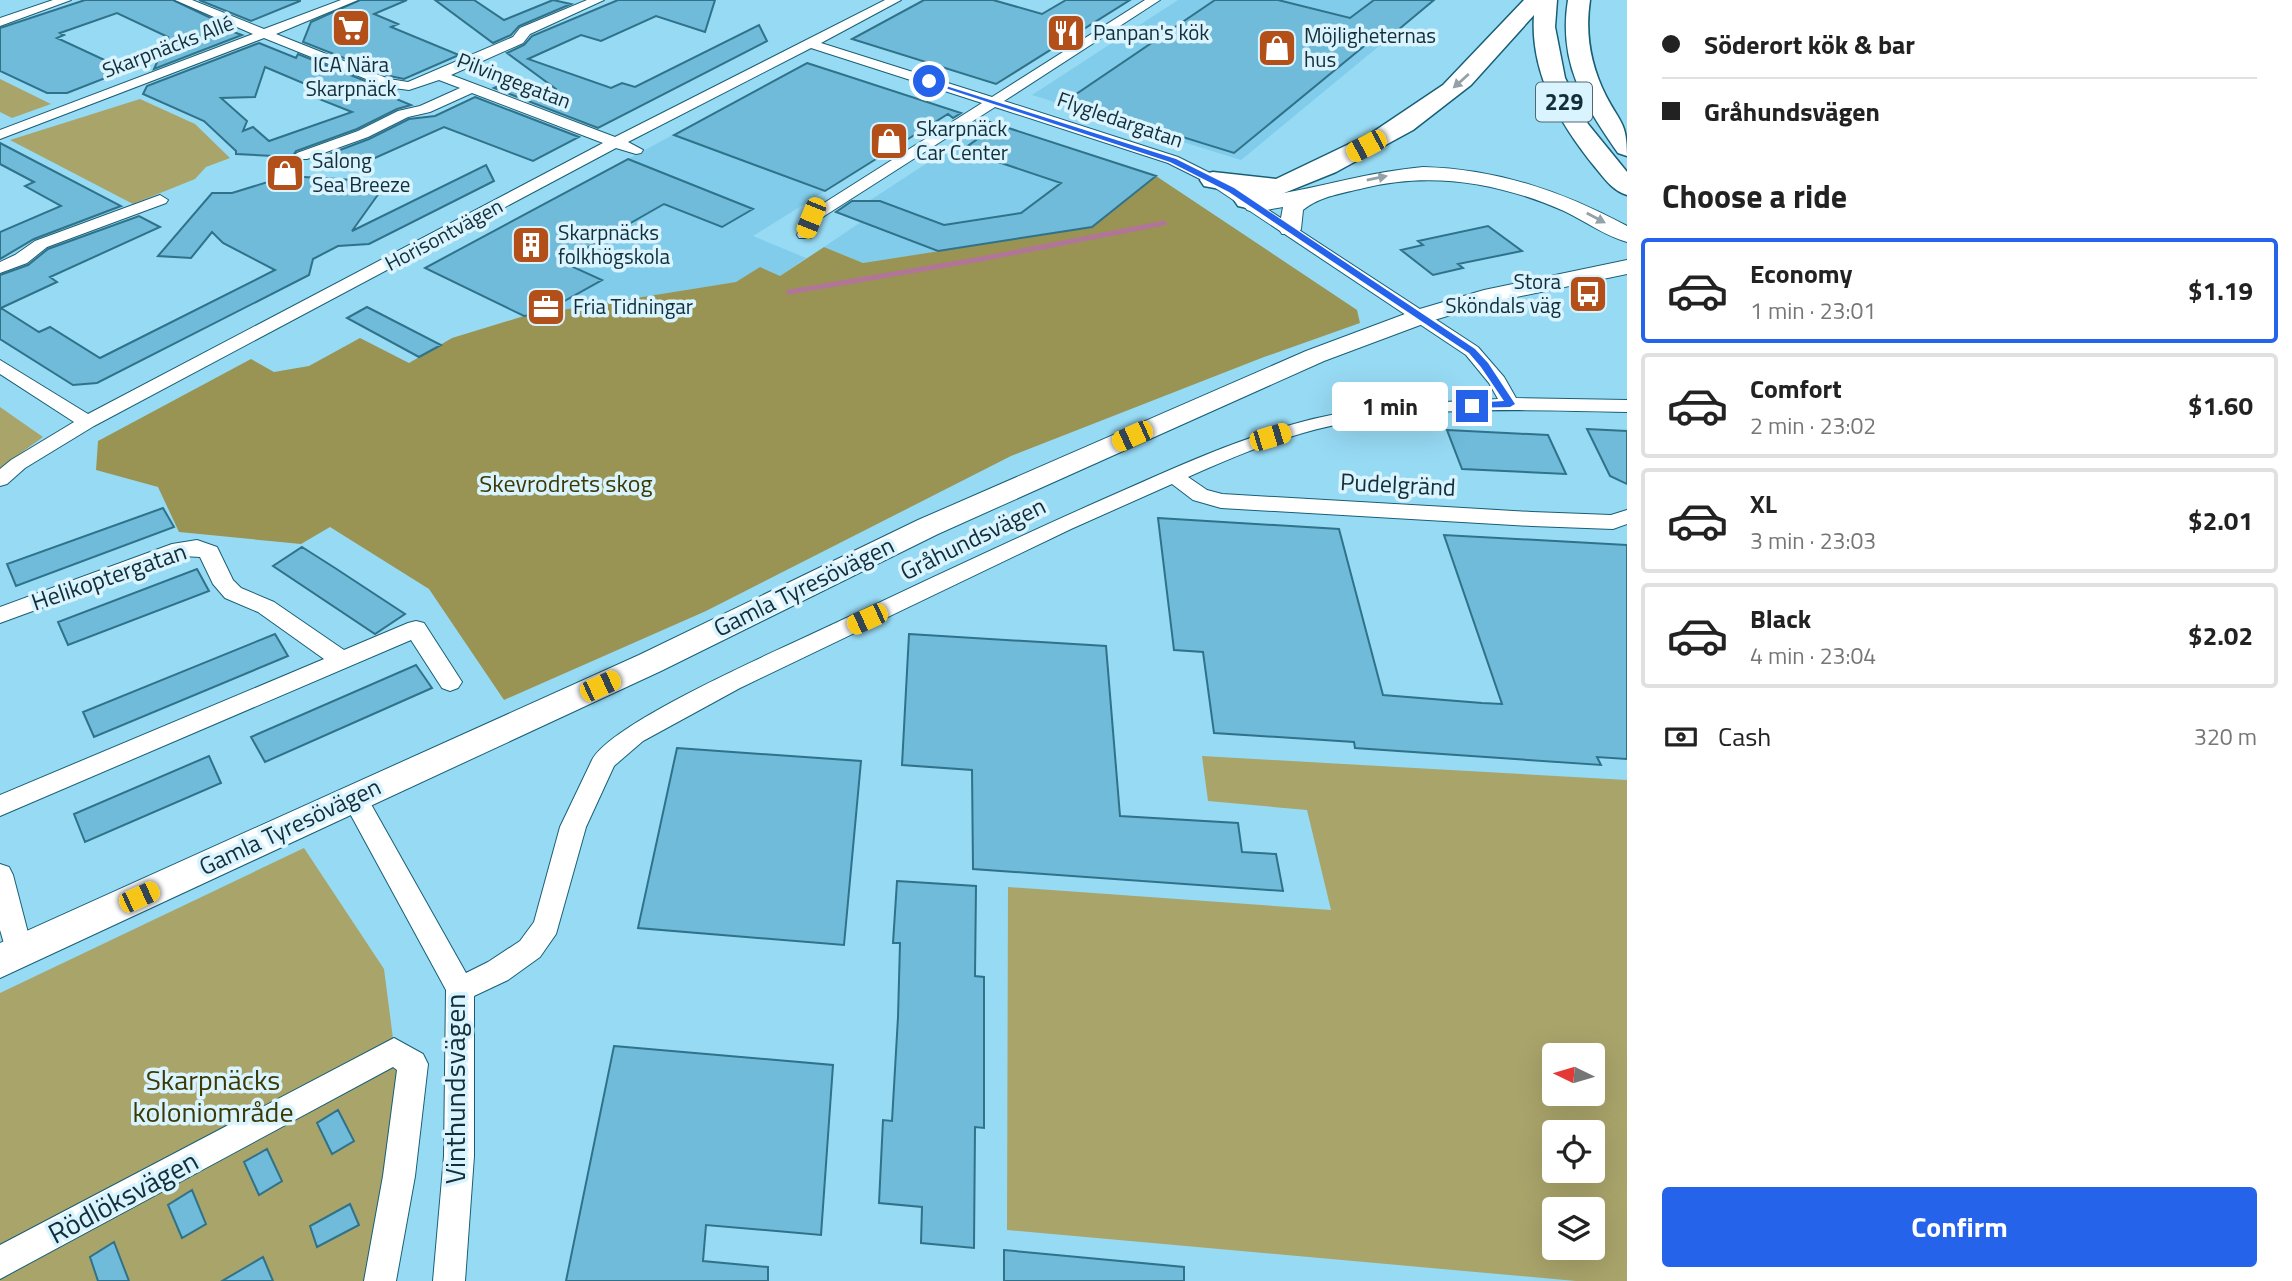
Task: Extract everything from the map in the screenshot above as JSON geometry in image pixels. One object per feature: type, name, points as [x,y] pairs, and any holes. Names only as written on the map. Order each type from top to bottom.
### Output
[{"type":"highway","points":[[1251,203],[1278,187],[1336,162],[1429,108],[1469,74],[1536,0]]},
{"type":"highway","name":"229","points":[[1546,0],[1546,51],[1559,93],[1584,136],[1627,187]]},
{"type":"highway","name":"229","points":[[1579,0],[1575,44],[1590,90],[1627,148]]},
{"type":"highway","points":[[1575,44],[1619,93]]},
{"type":"highway","points":[[1213,180],[1278,187]]},
{"type":"street","points":[[0,22],[42,3],[65,0]]},
{"type":"street","name":"Pilvingegatan","points":[[181,0],[398,86],[423,82],[439,75],[636,150]]},
{"type":"street","name":"Skarpnäcks Allé","points":[[0,135],[352,0]]},
{"type":"street","points":[[439,75],[518,40],[525,31],[598,0]]},
{"type":"street","name":"Horisontvägen","points":[[0,480],[18,464],[87,422],[616,142],[895,0]]},
{"type":"street","points":[[805,234],[811,218],[1154,0]]},
{"type":"street","name":"Flygledargatan","points":[[812,44],[1173,160],[1213,180],[1472,351],[1485,365],[1510,404]]},
{"type":"street","points":[[302,156],[363,134],[403,114],[425,109],[473,87]]},
{"type":"street","points":[[1251,203],[1311,195],[1398,175],[1466,175],[1538,192],[1626,234]]},
{"type":"street","points":[[1290,229],[1290,213],[1294,204],[1311,195]]},
{"type":"street","points":[[0,268],[21,259],[41,244],[160,200]]},
{"type":"street","name":"Gamla Tyresövägen","points":[[10,957],[650,663],[928,527],[1304,361],[1422,316],[1492,295],[1627,267]]},
{"type":"street","points":[[0,366],[87,422]]},
{"type":"street","name":"Gråhundsvägen","points":[[460,989],[498,971],[530,949],[546,926],[578,816],[604,760],[634,735],[732,682],[1064,524],[1241,446],[1303,427],[1394,411],[1510,404],[1627,406]]},
{"type":"street","name":"Pudelgränd","points":[[1173,475],[1200,495],[1221,501],[1532,519],[1613,522],[1627,517]]},
{"type":"street","name":"Helikoptergatan","points":[[0,615],[180,549],[197,547],[209,552],[224,583],[233,593],[266,607],[343,661]]},
{"type":"street","points":[[0,806],[416,629],[450,682]]},
{"type":"street","name":"Vinthundsvägen","points":[[354,797],[460,989],[459,1156],[449,1281]]},
{"type":"street","points":[[0,875],[10,957]]},
{"type":"street","name":"Rödlöksvägen","points":[[0,1263],[394,1051],[413,1064],[399,1176],[380,1281]]},
{"type":"shaded area","points":[[1178,0],[1435,0],[1241,160],[1032,95]]},
{"type":"shaded area","points":[[807,63],[953,111],[753,236],[806,258],[780,276],[760,267],[737,282],[524,316],[425,268]]},
{"type":"shaded area","points":[[990,122],[1156,176],[1092,227],[863,263],[824,247],[861,222],[846,216]]},
{"type":"green space","points":[[0,79],[51,104],[12,118],[0,112]]},
{"type":"green space","points":[[140,99],[195,124],[230,158],[206,167],[195,179],[133,204],[10,140]]},
{"type":"green space","name":"Skevrodrets skog","points":[[1156,176],[1357,310],[1360,323],[1264,357],[1011,456],[706,611],[504,700],[429,589],[330,527],[301,544],[179,532],[158,487],[96,470],[98,441],[251,359],[274,372],[309,366],[360,338],[409,363],[452,338],[524,316],[736,282],[760,267],[780,276],[824,247],[863,263],[1092,227]]},
{"type":"green space","points":[[0,407],[43,437],[0,468]]},
{"type":"green space","points":[[1202,756],[1627,780],[1627,1281],[1576,1281],[1007,1230],[1008,887],[1331,910],[1307,810],[1208,801]]},
{"type":"green space","name":"Skarpnäcks koloniområde","points":[[304,848],[384,969],[402,1108],[394,1281],[0,1281],[0,993]]},
{"type":"building","points":[[85,0],[173,0],[242,35],[154,69],[168,37],[117,13],[60,33],[64,35],[57,38],[126,70],[67,93],[47,93],[0,71],[0,28]]},
{"type":"building","points":[[199,0],[300,0],[300,1],[251,21]]},
{"type":"building","points":[[360,0],[407,0],[374,14],[398,24],[391,27],[459,55],[404,79],[303,42],[311,22]]},
{"type":"building","points":[[435,0],[474,0],[504,20],[553,0],[571,4],[519,26],[511,35],[493,43]]},
{"type":"building","points":[[618,0],[715,0],[705,32],[656,16],[601,41],[581,35],[528,59],[611,88],[622,83],[635,87],[759,25],[767,41],[598,128],[494,88],[516,78],[553,94],[556,89],[507,53],[524,45],[532,36]]},
{"type":"building","points":[[924,0],[993,0],[1042,14],[1066,0],[1130,0],[996,84],[852,39]]},
{"type":"building","points":[[1215,0],[1278,0],[1350,18],[1374,0],[1434,0],[1380,45],[1369,42],[1234,153],[1066,101]]},
{"type":"building","points":[[259,43],[296,58],[298,54],[383,88],[377,91],[411,105],[357,129],[296,151],[292,157],[236,154],[204,121],[143,94],[147,86]],"holes":[[[265,67],[329,94],[319,99],[352,112],[269,141],[253,127],[243,131],[247,121],[221,98],[255,97]]]},
{"type":"building","points":[[807,63],[961,113],[953,118],[948,114],[825,191],[674,135]]},
{"type":"building","points":[[475,97],[579,137],[533,161],[444,127],[366,162],[316,159],[369,139],[409,119],[435,116]]},
{"type":"building","points":[[980,120],[1156,176],[1092,227],[938,251],[836,212],[852,201],[880,201],[944,225],[1021,213],[1061,183],[962,150],[976,140],[965,129]]},
{"type":"building","points":[[0,143],[121,206],[34,239],[0,259],[0,232],[61,206],[25,186],[34,182],[0,164]]},
{"type":"building","name":"Skarpnäcks folkhögskola","points":[[628,159],[753,209],[722,227],[664,204],[562,262],[602,280],[561,303],[563,310],[524,316],[425,268]]},
{"type":"building","points":[[486,165],[494,181],[369,244],[338,246],[313,259],[309,275],[97,383],[73,385],[0,339],[0,275],[28,265],[48,249],[139,216],[160,227],[50,277],[57,282],[1,308],[39,332],[50,327],[100,358],[275,270],[223,243],[212,232],[191,258],[158,256],[212,193],[232,193],[287,176],[387,182],[352,231]]},
{"type":"building","points":[[1488,226],[1522,251],[1458,264],[1463,268],[1433,275],[1401,250],[1423,245],[1418,241]]},
{"type":"building","points":[[367,307],[441,345],[419,357],[347,318]]},
{"type":"building","points":[[1587,429],[1627,431],[1627,484],[1610,476]]},
{"type":"building","points":[[1447,430],[1548,435],[1566,474],[1462,469]]},
{"type":"building","points":[[163,508],[174,527],[16,586],[7,564]]},
{"type":"building","points":[[1158,518],[1339,529],[1383,695],[1482,703],[1502,704],[1444,535],[1627,545],[1627,759],[1597,757],[1601,765],[1355,748],[1354,742],[1214,733],[1203,652],[1174,650]]},
{"type":"building","points":[[302,547],[405,614],[375,634],[273,566]]},
{"type":"building","points":[[197,569],[209,591],[68,645],[58,622]]},
{"type":"building","points":[[275,634],[288,656],[94,737],[83,712]]},
{"type":"building","points":[[909,634],[1106,646],[1120,816],[1238,823],[1242,852],[1276,854],[1283,891],[973,869],[972,770],[902,765]]},
{"type":"building","points":[[416,665],[432,688],[265,762],[251,737]]},
{"type":"building","points":[[677,748],[861,761],[844,945],[638,928]]},
{"type":"building","points":[[209,756],[221,783],[85,842],[74,814]]},
{"type":"building","points":[[897,881],[976,886],[975,976],[984,977],[984,1128],[975,1127],[974,1248],[921,1243],[922,1207],[879,1203],[883,1120],[892,1121],[898,1017],[900,943],[893,943]]},
{"type":"building","points":[[614,1046],[833,1065],[821,1235],[706,1225],[703,1261],[768,1267],[768,1281],[566,1281]]},
{"type":"building","points":[[338,1110],[354,1141],[332,1154],[317,1123]]},
{"type":"building","points":[[267,1149],[282,1181],[259,1195],[244,1162]]},
{"type":"building","points":[[192,1190],[206,1224],[182,1238],[168,1205]]},
{"type":"building","points":[[350,1204],[359,1225],[317,1247],[310,1226]]},
{"type":"building","points":[[114,1242],[129,1281],[98,1281],[90,1257]]},
{"type":"building","points":[[1004,1250],[1184,1267],[1184,1281],[1004,1281]]},
{"type":"building","points":[[263,1257],[273,1281],[222,1281]]},
{"type":"waterway","points":[[789,292],[981,259],[1164,223]]},
{"type":"place","name":"ICA Nära Skarpnäck","points":[[351,28]]},
{"type":"place","name":"Panpan's kök","points":[[1066,33]]},
{"type":"place","name":"Möjligheternas hus","points":[[1277,48]]},
{"type":"place","name":"Skarpnäck Car Center","points":[[889,141]]},
{"type":"place","name":"Salong Sea Breeze","points":[[285,173]]},
{"type":"place","name":"Skarpnäcks folkhögskola","points":[[531,245]]},
{"type":"place","name":"Stora Sköndals väg","points":[[1588,294]]},
{"type":"place","name":"Fria Tidningar","points":[[546,307]]},
{"type":"route","points":[[929,81],[1173,160],[1231,190],[1472,351],[1497,381],[1510,404],[1472,406]]}]
